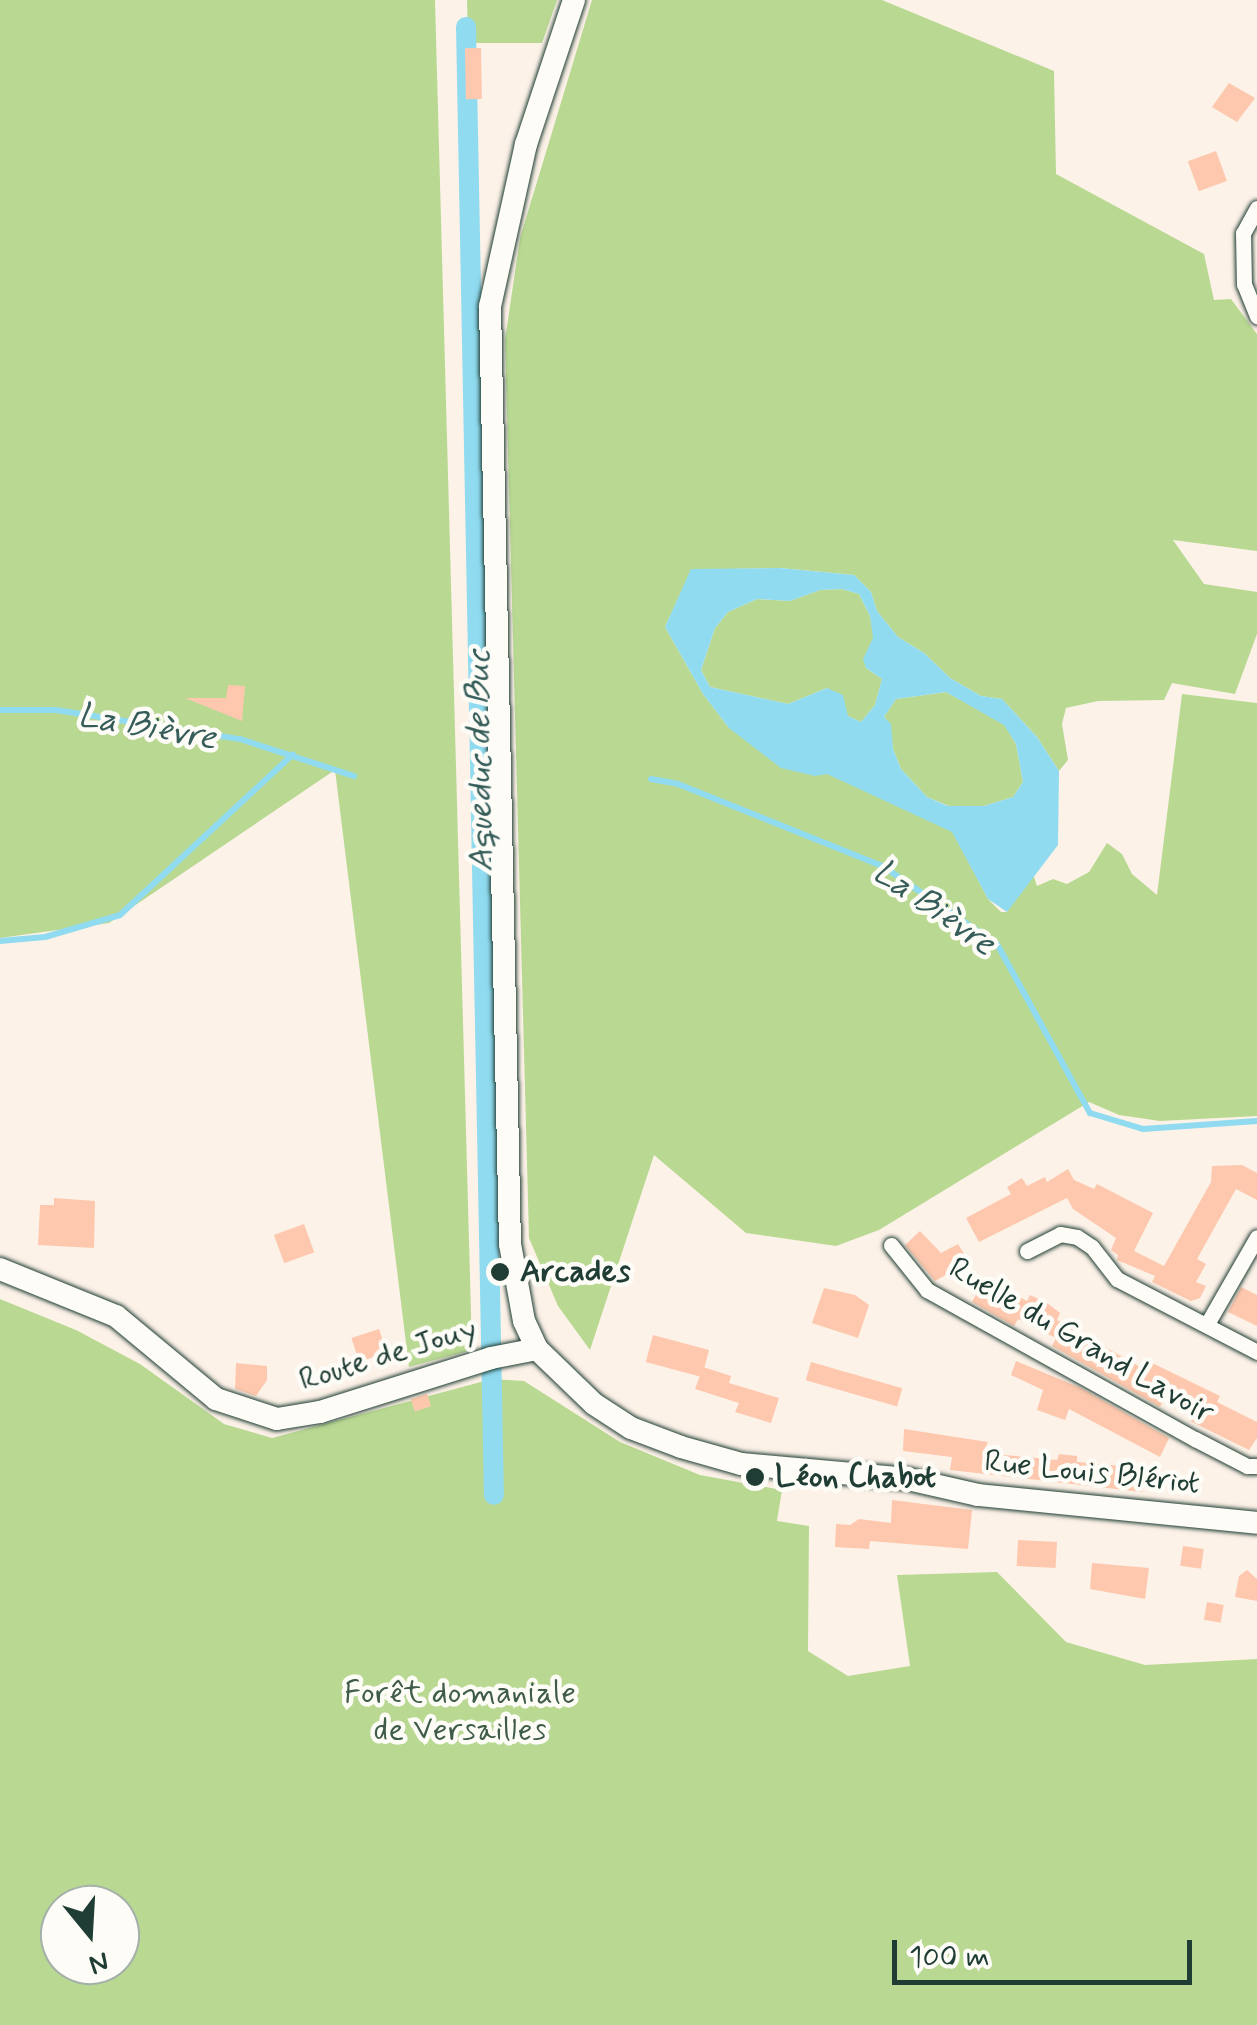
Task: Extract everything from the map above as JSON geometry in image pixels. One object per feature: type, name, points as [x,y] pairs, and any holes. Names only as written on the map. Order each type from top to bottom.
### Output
[{"type":"main road","points":[[538,1349],[515,1290],[510,1244],[490,326],[494,281],[526,144],[574,0]]},
{"type":"main road","name":"Route de Jouy","points":[[0,1269],[116,1316],[216,1399],[277,1419],[320,1412],[490,1358],[538,1349]]},
{"type":"main road","name":"Rue Louis Blériot","points":[[538,1349],[594,1404],[631,1428],[740,1464],[908,1479],[978,1495],[1257,1523]]},
{"type":"street","points":[[1257,208],[1243,234],[1244,284],[1257,316]]},
{"type":"street","points":[[1027,1251],[1060,1234],[1077,1238],[1092,1247],[1117,1279],[1257,1352]]},
{"type":"street","points":[[1207,1324],[1257,1237]]},
{"type":"street","name":"Ruelle du Grand Lavoir","points":[[891,1245],[928,1290],[1195,1439],[1247,1466],[1257,1466]]},
{"type":"green space","points":[[0,0],[435,0],[472,1350],[409,1367],[335,770],[109,923],[0,938]]},
{"type":"green space","points":[[467,0],[557,0],[542,43],[468,43]]},
{"type":"green space","points":[[592,0],[882,0],[1054,71],[1056,174],[1204,254],[1214,300],[1231,299],[1257,334],[1257,551],[1173,540],[1204,584],[1257,592],[1257,634],[1235,694],[1172,683],[1164,700],[1098,701],[1066,708],[1062,724],[1068,760],[1059,771],[1037,737],[1002,699],[981,696],[950,678],[924,653],[898,637],[877,611],[871,592],[854,575],[780,568],[691,570],[665,627],[703,694],[729,728],[952,831],[988,899],[1001,912],[1007,912],[1033,874],[1037,886],[1053,879],[1067,884],[1089,872],[1107,843],[1122,854],[1132,874],[1157,895],[1182,694],[1257,703],[1257,1116],[1160,1121],[1119,1115],[1089,1102],[879,1230],[836,1246],[746,1233],[654,1155],[590,1350],[558,1306],[529,1238],[505,340],[520,238]]},
{"type":"green space","points":[[842,589],[859,594],[870,616],[874,638],[866,668],[882,679],[875,705],[861,722],[848,716],[827,688],[788,704],[710,687],[701,670],[715,628],[728,612],[757,599],[790,601],[820,590]]},
{"type":"green space","points":[[946,692],[1004,724],[1016,744],[1023,782],[1013,797],[984,806],[949,806],[927,797],[901,769],[893,749],[890,724],[884,717],[896,699]]},
{"type":"green space","name":"Forêt domaniale de Versailles","points":[[0,1299],[76,1330],[140,1364],[224,1424],[272,1438],[492,1379],[524,1381],[620,1442],[700,1475],[782,1490],[777,1521],[809,1526],[808,1651],[848,1676],[910,1666],[897,1575],[997,1572],[1066,1642],[1145,1665],[1257,1659],[1257,2025],[0,2025]]},
{"type":"water","points":[[780,568],[854,575],[871,592],[877,611],[898,637],[924,653],[950,678],[981,696],[1002,699],[1037,737],[1059,771],[1058,845],[1007,912],[988,899],[952,832],[827,774],[815,776],[781,768],[729,728],[703,694],[665,627],[691,569]],"holes":[[[842,589],[859,594],[870,616],[873,638],[863,659],[866,668],[882,679],[875,705],[861,722],[848,716],[843,695],[827,688],[788,704],[710,687],[701,670],[715,628],[728,612],[757,599],[790,601],[820,590]],[[946,692],[1004,725],[1016,744],[1023,782],[1013,797],[984,806],[948,806],[927,797],[901,769],[893,749],[891,724],[884,717],[896,699]]]},
{"type":"building","points":[[465,48],[481,48],[482,99],[466,99]]},
{"type":"building","points":[[1229,83],[1255,98],[1237,122],[1212,107]]},
{"type":"building","points":[[1216,151],[1227,181],[1199,191],[1188,161]]},
{"type":"building","points":[[228,685],[245,686],[242,721],[185,698],[226,698]]},
{"type":"building","points":[[1242,1165],[1257,1173],[1257,1200],[1236,1189],[1197,1259],[1206,1264],[1196,1282],[1206,1286],[1200,1298],[1191,1301],[1152,1282],[1155,1276],[1117,1260],[1118,1255],[1111,1250],[1116,1238],[1073,1209],[1067,1198],[979,1242],[966,1218],[1011,1194],[1007,1187],[1022,1178],[1027,1186],[1045,1177],[1047,1182],[1068,1169],[1074,1180],[1094,1189],[1097,1184],[1153,1213],[1134,1251],[1164,1266],[1211,1182],[1212,1166]]},
{"type":"building","points":[[54,1198],[95,1201],[94,1248],[38,1245],[40,1205],[54,1205]]},
{"type":"building","points":[[304,1224],[314,1252],[284,1263],[274,1235]]},
{"type":"building","points":[[920,1231],[941,1253],[958,1244],[969,1262],[935,1281],[905,1245]]},
{"type":"building","points":[[984,1279],[1027,1301],[1030,1295],[1047,1303],[1060,1313],[1057,1320],[1142,1368],[1146,1360],[1220,1396],[1217,1402],[1257,1422],[1257,1438],[1249,1450],[1190,1421],[1193,1414],[1164,1399],[1160,1407],[1052,1346],[1056,1338],[1018,1319],[1014,1326],[972,1302]]},
{"type":"building","points":[[1241,1287],[1257,1295],[1257,1326],[1228,1312]]},
{"type":"building","points":[[824,1288],[855,1295],[869,1305],[858,1338],[812,1323]]},
{"type":"building","points":[[379,1329],[387,1353],[359,1362],[351,1338]]},
{"type":"building","points":[[653,1335],[709,1350],[702,1377],[646,1362]]},
{"type":"building","points":[[1016,1361],[1081,1388],[1169,1438],[1160,1457],[1069,1409],[1065,1420],[1037,1410],[1043,1390],[1011,1375]]},
{"type":"building","points":[[811,1362],[902,1388],[897,1406],[806,1380]]},
{"type":"building","points":[[236,1363],[267,1366],[267,1380],[256,1396],[235,1389]]},
{"type":"building","points":[[703,1367],[731,1376],[729,1383],[779,1398],[771,1423],[735,1412],[739,1403],[695,1389]]},
{"type":"building","points":[[427,1394],[431,1406],[415,1412],[411,1399]]},
{"type":"building","points":[[904,1429],[988,1442],[983,1453],[1057,1460],[1059,1454],[1077,1456],[1077,1462],[1154,1469],[1142,1492],[950,1470],[952,1457],[903,1451]]},
{"type":"building","points":[[892,1500],[972,1510],[968,1549],[870,1541],[869,1549],[835,1547],[836,1524],[850,1525],[859,1519],[891,1523]]},
{"type":"building","points":[[1018,1540],[1057,1542],[1056,1568],[1017,1566]]},
{"type":"building","points":[[1183,1546],[1204,1549],[1201,1569],[1180,1566]]},
{"type":"building","points":[[1092,1563],[1149,1568],[1145,1599],[1090,1589]]},
{"type":"building","points":[[1247,1570],[1257,1579],[1257,1601],[1235,1597],[1239,1576]]},
{"type":"building","points":[[1207,1602],[1224,1605],[1221,1623],[1204,1620]]},
{"type":"waterway","name":"Aqueduc de Buc","points":[[466,27],[494,1495]]},
{"type":"waterway","name":"La Bièvre","points":[[0,710],[56,710],[240,739],[354,776]]},
{"type":"waterway","name":"La Bièvre","points":[[0,941],[45,937],[120,915],[293,754]]},
{"type":"waterway","name":"La Bièvre","points":[[651,779],[678,784],[884,867],[997,944],[1090,1113],[1143,1129],[1257,1121]]},
{"type":"place","name":"Arcades","points":[[500,1272]]},
{"type":"place","name":"Léon Chabot","points":[[755,1477]]}]
